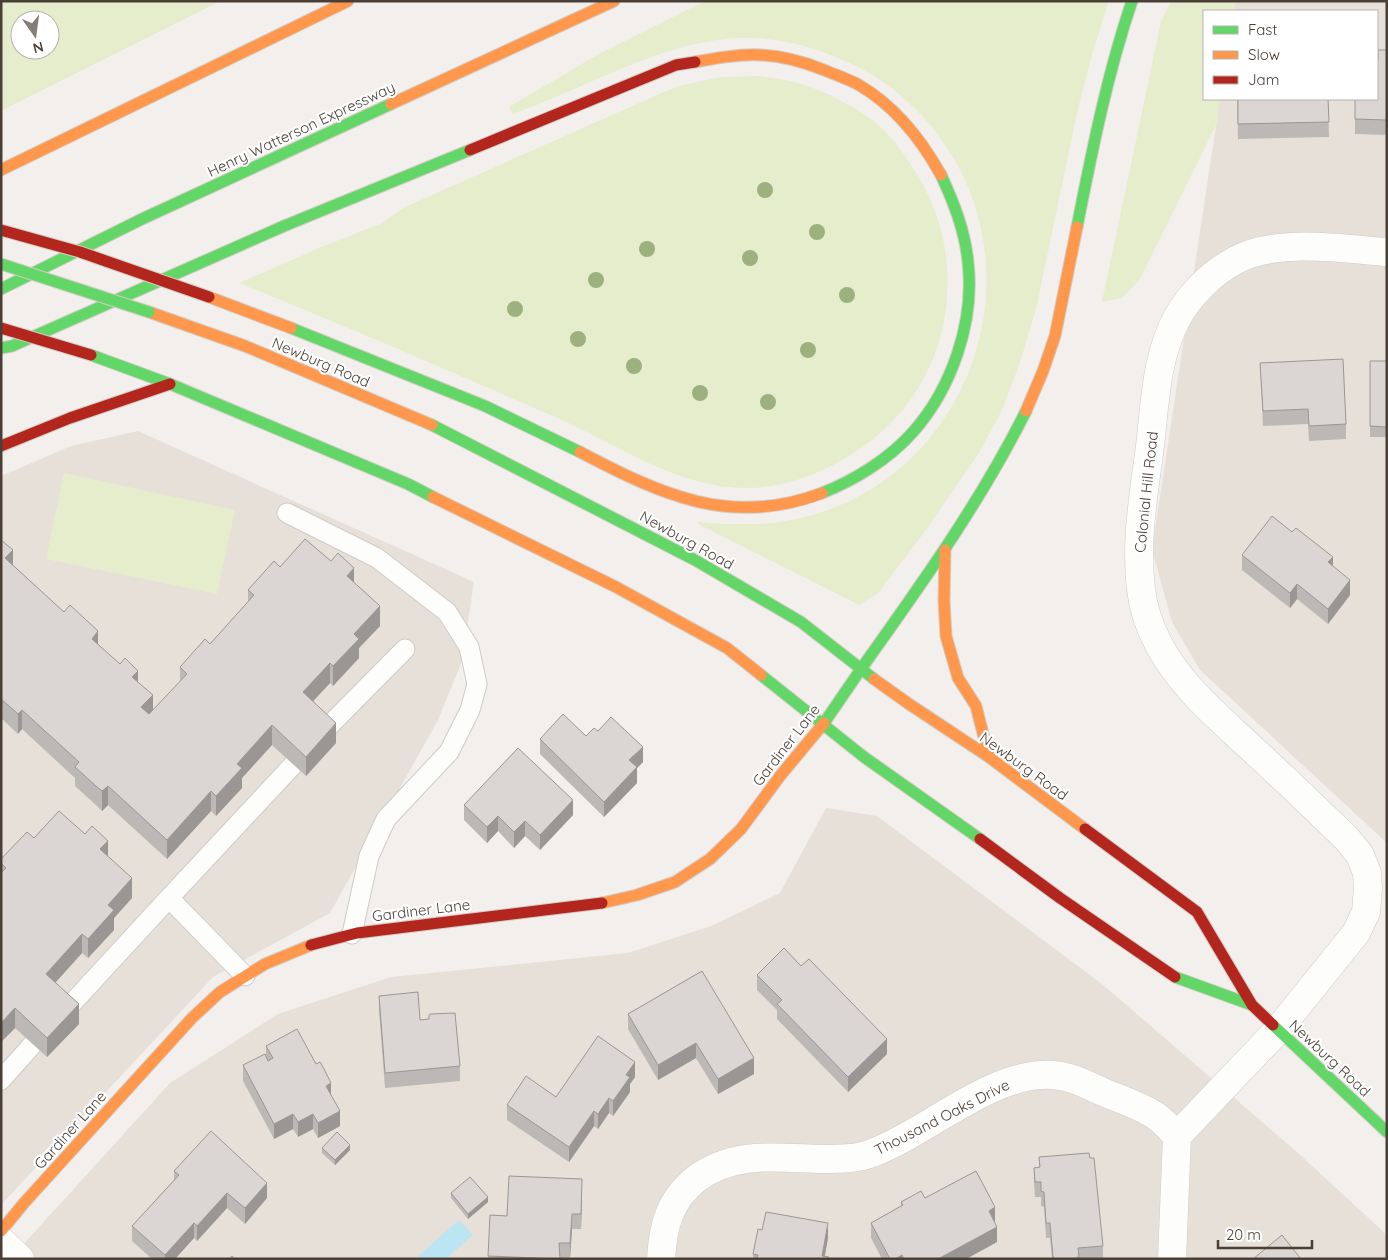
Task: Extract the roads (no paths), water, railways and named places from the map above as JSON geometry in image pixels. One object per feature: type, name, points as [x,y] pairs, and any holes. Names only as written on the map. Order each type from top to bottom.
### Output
[{"type":"main road","points":[[1,170],[348,1]]},
{"type":"main road","name":"Henry Watterson Expressway","points":[[1,289],[142,219],[614,1]]},
{"type":"main road","name":"Gardiner Lane","points":[[1,1231],[24,1203],[192,1018],[220,992],[265,964],[314,944],[352,934],[595,904],[637,896],[675,882],[710,859],[741,829],[780,776],[823,725],[945,550],[997,466],[1029,405],[1048,362],[1059,319],[1106,84],[1120,34],[1132,1]]},
{"type":"main road","points":[[1,230],[27,236],[147,275],[209,297],[346,348],[512,418],[656,491],[684,500],[718,506],[758,508],[798,501],[824,493],[856,478],[886,457],[918,427],[940,395],[955,359],[967,319],[969,282],[965,242],[953,200],[936,165],[914,132],[890,108],[860,85],[818,67],[769,56],[718,57],[667,69],[284,226],[12,346],[1,348]]},
{"type":"main road","name":"Newburg Road","points":[[1,264],[149,312],[245,346],[422,420],[695,560],[801,622],[861,669],[909,704],[989,757],[1197,912],[1252,1005],[1387,1132]]},
{"type":"main road","name":"Newburg Road","points":[[1,328],[91,355],[170,384],[408,484],[616,587],[727,648],[864,757],[1171,976],[1252,1005]]},
{"type":"main road","points":[[1,446],[70,418],[170,384]]},
{"type":"main road","points":[[945,550],[944,601],[946,636],[958,678],[976,706],[989,757]]},
{"type":"street","name":"Colonial Hill Road","points":[[1278,1030],[1356,933],[1366,912],[1367,873],[1360,855],[1348,838],[1195,695],[1172,667],[1159,644],[1148,618],[1141,591],[1139,533],[1160,361],[1177,318],[1193,295],[1215,273],[1239,258],[1268,249],[1301,247],[1387,252]]},
{"type":"street","points":[[1172,1259],[1177,1136],[1278,1030]]},
{"type":"street","name":"Thousand Oaks Drive","points":[[661,1259],[663,1232],[672,1207],[686,1186],[706,1171],[729,1161],[754,1157],[841,1159],[870,1154],[897,1142],[999,1084],[1026,1076],[1053,1075],[1071,1078],[1153,1114],[1177,1136]]},
{"type":"street","points":[[1,1242],[20,1259]]},
{"type":"lane","points":[[287,513],[377,558],[447,612],[469,647],[477,684],[470,710],[449,752],[386,819],[369,856],[352,934]]},
{"type":"lane","points":[[324,731],[405,649]]},
{"type":"lane","points":[[65,1011],[293,765]]},
{"type":"lane","points":[[169,898],[245,976]]},
{"type":"lane","points":[[1,1080],[33,1044]]},
{"type":"water","points":[[459,1220],[473,1235],[446,1259],[420,1259],[418,1256]]}]
